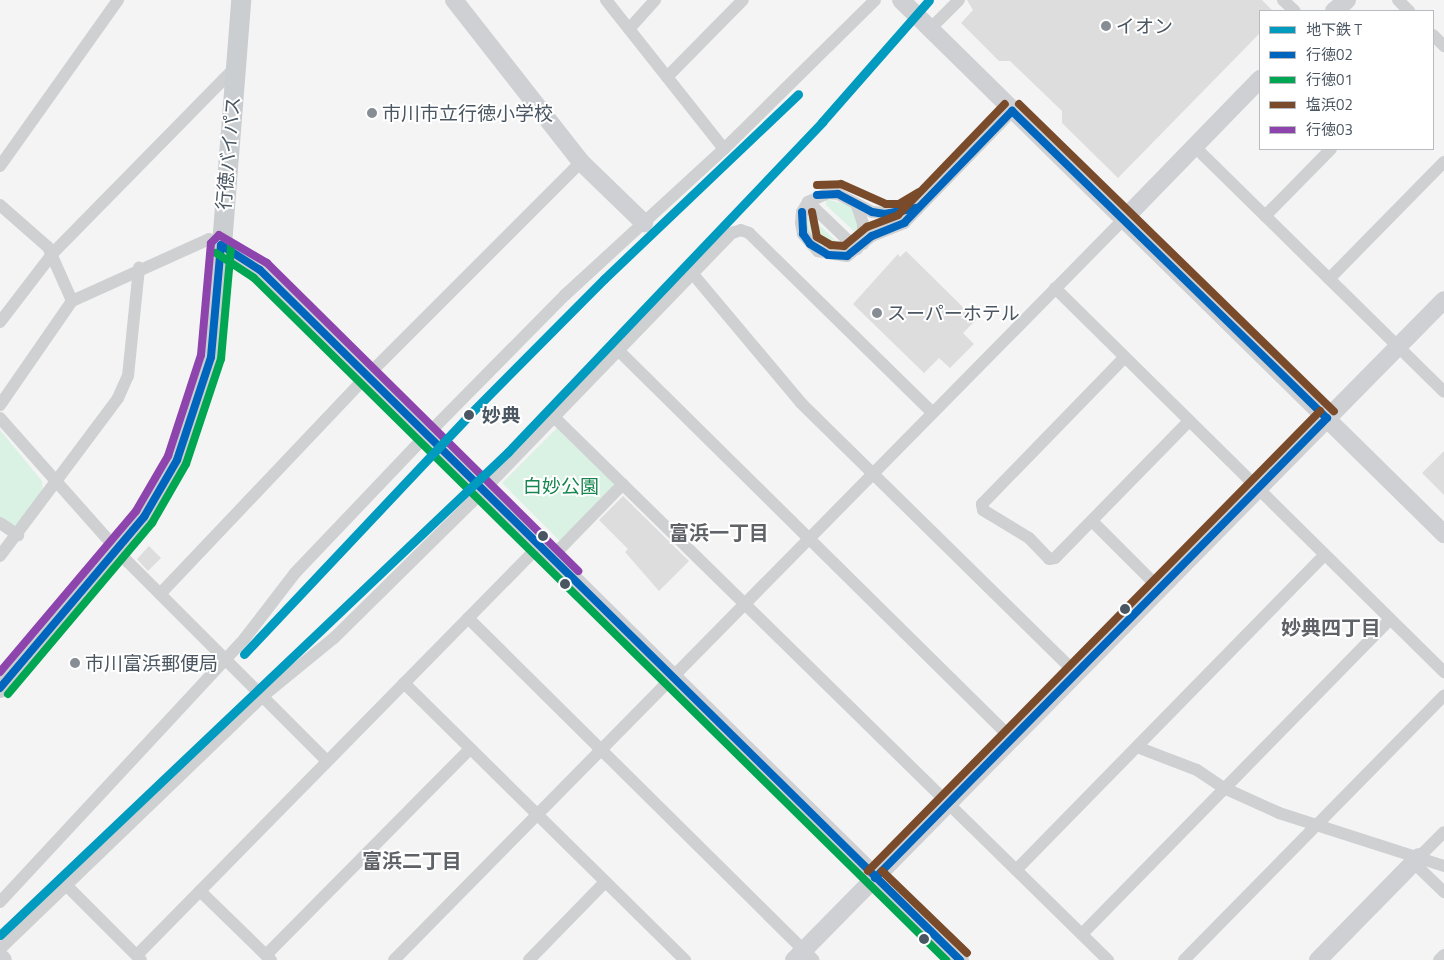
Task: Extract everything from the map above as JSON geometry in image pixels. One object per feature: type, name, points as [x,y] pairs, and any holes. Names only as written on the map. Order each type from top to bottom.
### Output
[{"type":"main road","name":"行徳バイパス","points":[[0,688],[118,551],[161,491],[193,422],[212,349],[241,0]]},
{"type":"street","points":[[0,166],[118,0]]},
{"type":"street","points":[[454,0],[581,162],[644,223]]},
{"type":"street","points":[[606,0],[724,149]]},
{"type":"street","points":[[629,29],[655,0]]},
{"type":"street","points":[[667,77],[743,0]]},
{"type":"street","points":[[0,902],[226,658],[295,573],[427,435],[565,295],[724,149],[875,0]]},
{"type":"street","points":[[901,0],[1444,534]]},
{"type":"street","points":[[930,29],[960,0]]},
{"type":"street","points":[[1283,0],[1294,10]]},
{"type":"street","points":[[1335,10],[1347,0]]},
{"type":"street","points":[[1398,0],[1408,10]]},
{"type":"street","points":[[0,322],[53,253],[234,68]]},
{"type":"street","points":[[394,960],[1259,80]]},
{"type":"street","points":[[917,208],[886,214],[857,206],[833,193],[817,195],[808,202],[802,212],[801,223],[810,244],[828,255],[847,256],[904,223],[1012,110]]},
{"type":"street","points":[[1195,147],[1444,392]]},
{"type":"street","points":[[1265,216],[1330,150]]},
{"type":"street","points":[[160,594],[366,376],[581,162]]},
{"type":"street","points":[[1329,279],[1444,162]]},
{"type":"street","points":[[808,202],[860,247]]},
{"type":"street","points":[[0,205],[53,253],[72,300]]},
{"type":"street","points":[[857,206],[863,223],[860,247]]},
{"type":"street","points":[[0,949],[264,695],[334,638],[483,491],[732,233],[741,230],[749,234],[932,412]]},
{"type":"street","points":[[0,405],[72,300],[138,268],[209,238],[260,270],[960,960]]},
{"type":"street","points":[[0,556],[18,536],[118,398],[128,376],[138,268]]},
{"type":"street","points":[[692,273],[801,403],[1076,673]]},
{"type":"street","points":[[1055,288],[1324,556],[1444,672]]},
{"type":"street","points":[[468,618],[601,750],[804,957],[948,803],[1444,300]]},
{"type":"street","points":[[619,351],[1012,738]]},
{"type":"street","points":[[1124,358],[982,504],[983,510],[1029,538],[1049,559],[1055,558],[1189,421]]},
{"type":"street","points":[[554,417],[1108,960]]},
{"type":"street","points":[[0,418],[56,485],[118,551],[264,695],[327,761]]},
{"type":"street","points":[[66,885],[139,958],[200,890],[468,618],[622,484]]},
{"type":"street","points":[[0,522],[18,536]]},
{"type":"street","points":[[1092,522],[1160,588]]},
{"type":"street","points":[[1016,870],[1324,556]]},
{"type":"street","points":[[1082,934],[1389,620]]},
{"type":"street","points":[[404,683],[685,960]]},
{"type":"street","points":[[1184,960],[1444,694]]},
{"type":"street","points":[[1137,747],[1197,770],[1224,788],[1279,812],[1318,823],[1416,860],[1444,866]]},
{"type":"street","points":[[200,890],[268,958],[470,749]]},
{"type":"street","points":[[1318,960],[1444,832]]},
{"type":"street","points":[[1416,860],[1444,892]]},
{"type":"street","points":[[529,960],[605,882]]},
{"type":"street","points":[[1439,960],[1444,955]]},
{"type":"street","points":[[0,957],[3,960]]},
{"type":"green space","points":[[826,199],[851,206],[860,232],[855,232],[826,205]]},
{"type":"green space","points":[[806,218],[812,218],[840,245],[840,251],[825,249],[808,233]]},
{"type":"green space","name":"白妙公園","points":[[557,428],[613,483],[613,489],[561,542],[502,483]]},
{"type":"green space","points":[[0,430],[42,481],[43,491],[18,524],[11,526],[0,518]]},
{"type":"building","points":[[967,0],[1262,0],[1272,10],[1259,10],[1259,34],[1118,178],[1062,123],[1062,111],[1010,61],[999,61],[961,23],[973,10]]},
{"type":"building","points":[[906,251],[976,320],[963,333],[974,344],[950,368],[939,358],[924,373],[853,304],[898,254],[900,257]]},
{"type":"building","points":[[1444,451],[1444,495],[1422,473]]},
{"type":"building","points":[[623,496],[689,561],[659,591],[625,552],[628,549],[599,520]]},
{"type":"building","points":[[149,546],[161,558],[148,571],[137,559]]},
{"type":"metro line","name":"T","points":[[0,935],[508,452],[822,122],[929,0]]},
{"type":"metro line","name":"T","points":[[244,654],[470,414],[604,279],[798,94]]},
{"type":"transit line","name":"塩浜02","points":[[812,212],[817,237],[831,245],[844,246],[867,227],[898,215],[1005,104]]},
{"type":"transit line","name":"塩浜02","points":[[1019,104],[1334,411]]},
{"type":"transit line","name":"行徳02","points":[[1012,111],[1327,418]]},
{"type":"transit line","name":"行徳02","points":[[802,212],[803,234],[810,244],[828,255],[847,256],[872,236],[904,223],[1012,111]]},
{"type":"transit line","name":"塩浜02","points":[[817,185],[841,184],[886,204],[899,204],[919,192]]},
{"type":"transit line","name":"行徳02","points":[[817,195],[838,194],[872,212],[885,214],[917,208]]},
{"type":"transit line","name":"行徳03","points":[[0,672],[136,511],[168,456],[201,355],[211,243],[219,235],[267,263],[578,571]]},
{"type":"transit line","name":"行徳02","points":[[221,245],[260,270],[960,960]]},
{"type":"transit line","name":"行徳02","points":[[0,688],[144,517],[177,460],[211,357],[221,245]]},
{"type":"transit line","name":"行徳01","points":[[8,694],[152,523],[186,464],[221,359],[231,246]]},
{"type":"transit line","name":"行徳01","points":[[216,253],[254,278],[946,960]]},
{"type":"transit line","name":"塩浜02","points":[[868,871],[1320,411]]},
{"type":"transit line","name":"行徳02","points":[[875,878],[1327,418]]},
{"type":"transit line","name":"塩浜02","points":[[882,871],[967,953]]},
{"type":"place","name":"イオン","points":[[1106,26]]},
{"type":"place","name":"市川市立行徳小学校","points":[[372,113]]},
{"type":"place","name":"スーパーホテル","points":[[877,313]]},
{"type":"place","name":"妙典","points":[[469,415]]},
{"type":"place","name":"市川富浜郵便局","points":[[75,663]]},
{"type":"district","name":"富浜一丁目","points":[[719,532]]},
{"type":"district","name":"妙典四丁目","points":[[1331,627]]},
{"type":"district","name":"富浜二丁目","points":[[412,860]]}]
